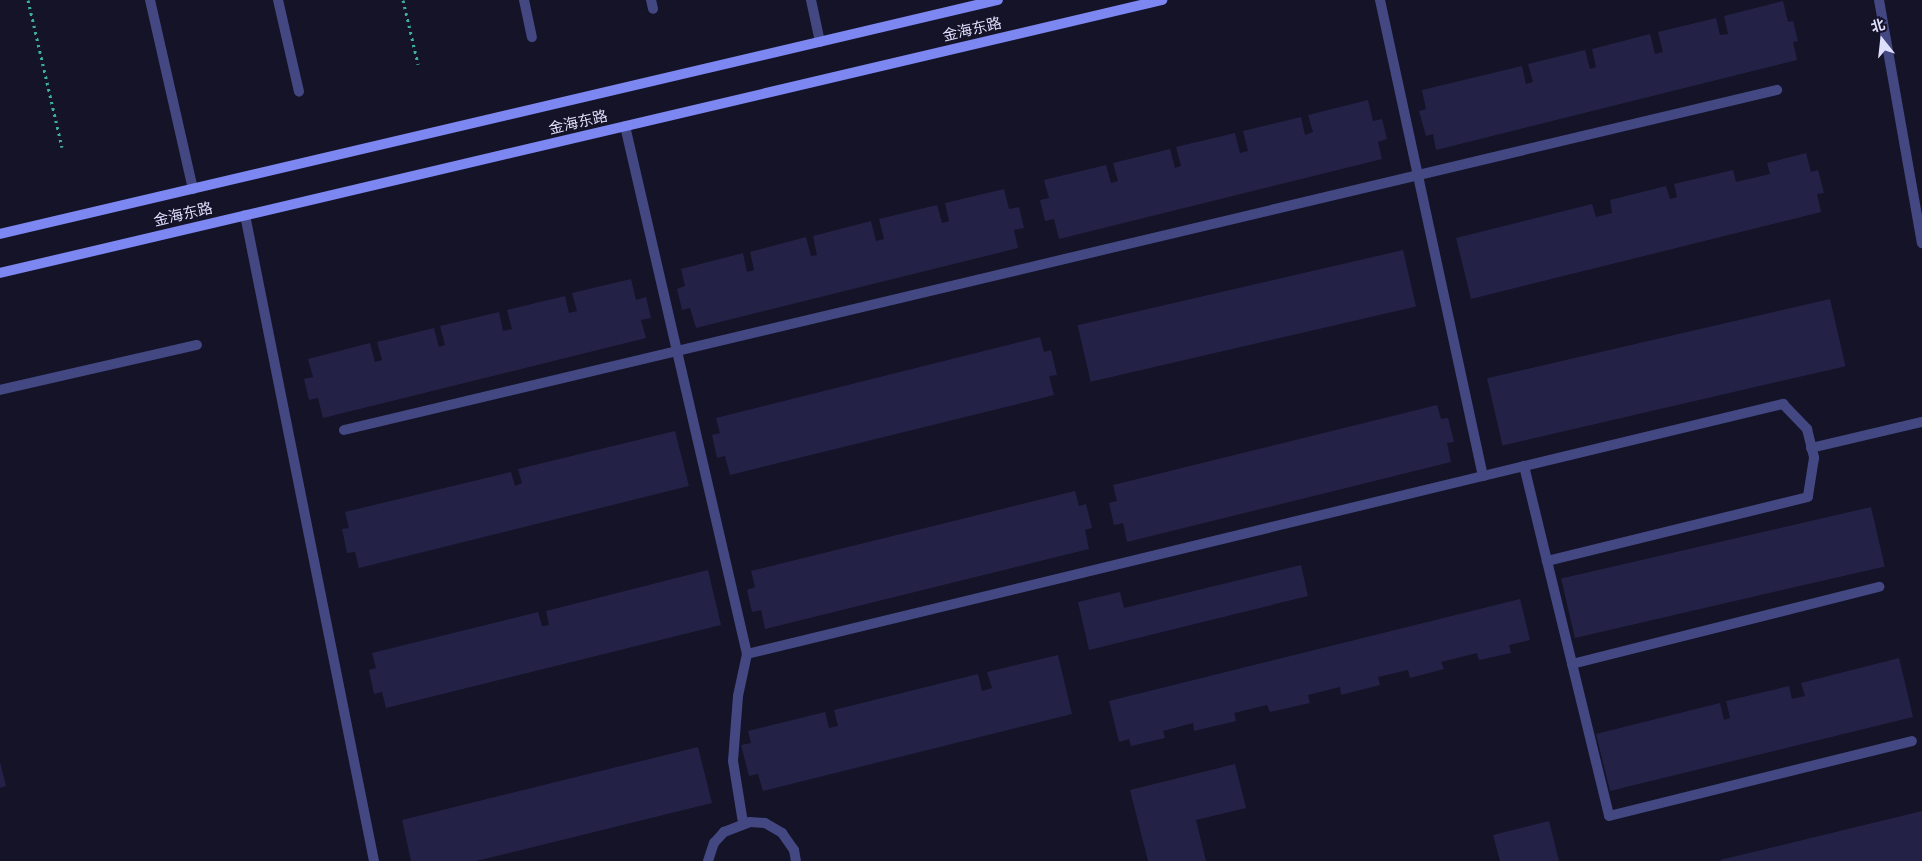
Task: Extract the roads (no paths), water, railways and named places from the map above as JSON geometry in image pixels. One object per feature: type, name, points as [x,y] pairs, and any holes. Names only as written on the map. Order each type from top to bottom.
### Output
[{"type":"main road","name":"金海东路","points":[[0,234],[998,0]]},
{"type":"main road","name":"金海东路","points":[[0,273],[1162,0]]},
{"type":"street","points":[[150,0],[193,189]]},
{"type":"street","points":[[278,0],[299,92]]},
{"type":"street","points":[[524,0],[532,37]]},
{"type":"street","points":[[811,0],[820,42]]},
{"type":"street","points":[[1380,0],[1483,476]]},
{"type":"street","points":[[1879,0],[1922,243]]},
{"type":"street","points":[[344,430],[1777,90]]},
{"type":"street","points":[[625,126],[747,654],[738,696],[733,761],[742,823]]},
{"type":"street","points":[[245,215],[374,861]]},
{"type":"street","points":[[0,390],[197,345]]},
{"type":"street","points":[[747,654],[1783,404],[1807,429],[1814,458],[1808,497],[1547,561]]},
{"type":"street","points":[[1811,448],[1922,422]]},
{"type":"street","points":[[1524,466],[1609,816],[1912,741]]},
{"type":"street","points":[[1572,664],[1878,587]]},
{"type":"street","points":[[708,861],[714,843],[724,832],[742,823],[750,822],[774,827],[789,841],[796,861]]}]
